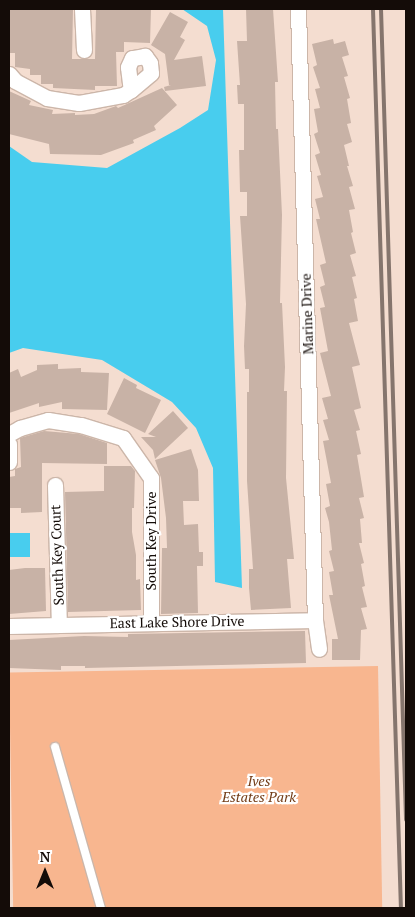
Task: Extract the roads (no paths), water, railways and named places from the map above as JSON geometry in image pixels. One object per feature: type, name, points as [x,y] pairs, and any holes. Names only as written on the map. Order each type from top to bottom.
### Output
[{"type":"street","points":[[82,9],[84,50]]},
{"type":"street","name":"Marine Drive","points":[[298,9],[315,620]]},
{"type":"street","points":[[9,74],[15,82],[47,98],[79,104],[124,96],[131,90]]},
{"type":"street","name":"South Key Drive","points":[[9,434],[20,428],[48,420],[81,424],[124,438],[151,478],[151,622]]},
{"type":"street","points":[[9,444],[9,462]]},
{"type":"street","name":"South Key Court","points":[[54,485],[59,625]]},
{"type":"street","points":[[315,620],[319,650]]},
{"type":"street","name":"East Lake Shore Drive","points":[[9,626],[315,620]]},
{"type":"lane","points":[[55,747],[101,908]]},
{"type":"water","points":[[182,9],[223,9],[242,588],[215,582],[213,468],[196,428],[172,402],[102,360],[23,348],[9,353],[9,146],[32,162],[107,168],[180,128],[208,110],[216,60],[207,26]]},
{"type":"water","points":[[9,533],[30,533],[30,557],[9,557]]},
{"type":"railway","points":[[373,9],[401,908]]},
{"type":"railway","points":[[381,9],[406,820]]},
{"type":"park label","name":"Ives Estates Park","points":[[259,790]]}]
